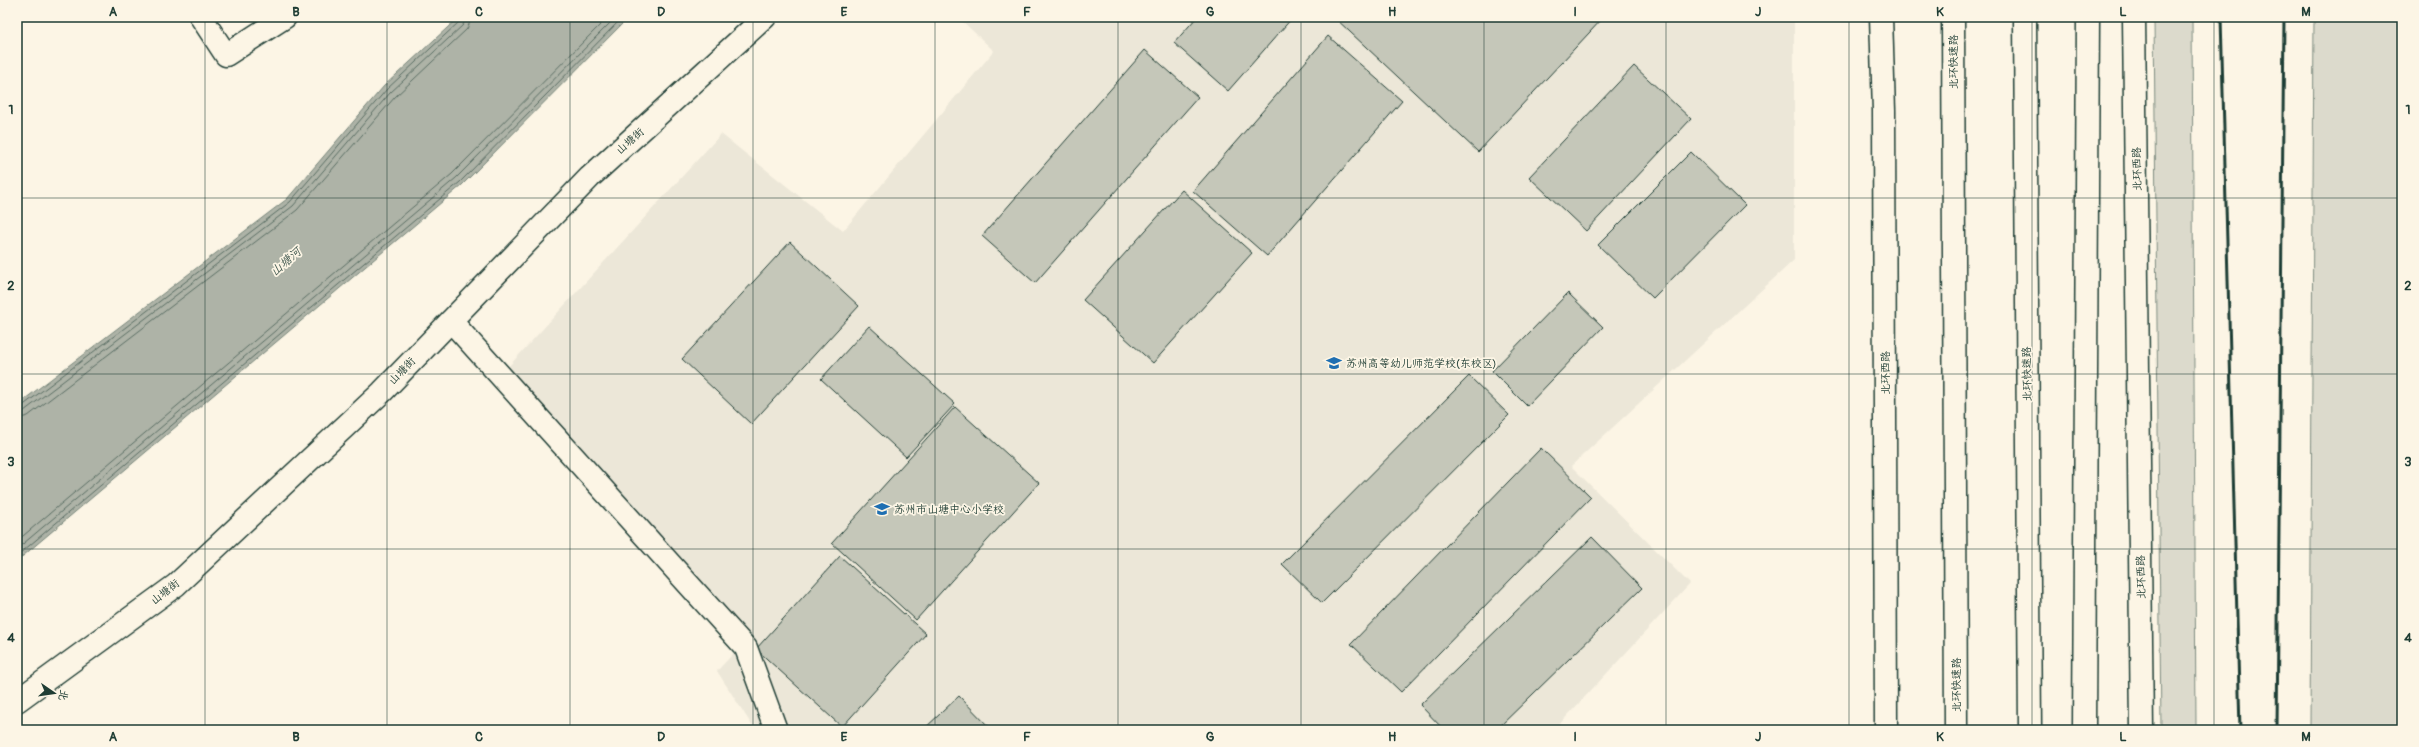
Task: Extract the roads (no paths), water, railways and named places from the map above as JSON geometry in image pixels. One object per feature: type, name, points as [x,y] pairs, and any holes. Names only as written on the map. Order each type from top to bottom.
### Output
[{"type":"main road","points":[[201,17],[226,55],[285,17]]},
{"type":"main road","name":"山塘街","points":[[17,701],[176,585],[382,392],[590,177],[765,17]]},
{"type":"main road","name":"北环西路","points":[[1881,17],[1884,112],[1886,730]]},
{"type":"main road","name":"北环快速路","points":[[1953,17],[1956,730]]},
{"type":"main road","name":"北环快速路","points":[[2025,17],[2030,730]]},
{"type":"main road","points":[[2084,730],[2088,17]]},
{"type":"main road","name":"北环西路","points":[[2134,17],[2142,730]]},
{"type":"main road","points":[[451,321],[746,648],[776,730]]},
{"type":"water","name":"山塘河","points":[[459,17],[629,17],[462,185],[17,561],[17,405],[287,199],[384,86]]},
{"type":"railway","points":[[2221,17],[2240,730]]},
{"type":"railway","points":[[2277,730],[2284,17]]},
{"type":"place","name":"苏州高等幼儿师范学校(东校区)","points":[[1334,363]]},
{"type":"place","name":"苏州市山塘中心小学校","points":[[882,509]]}]
